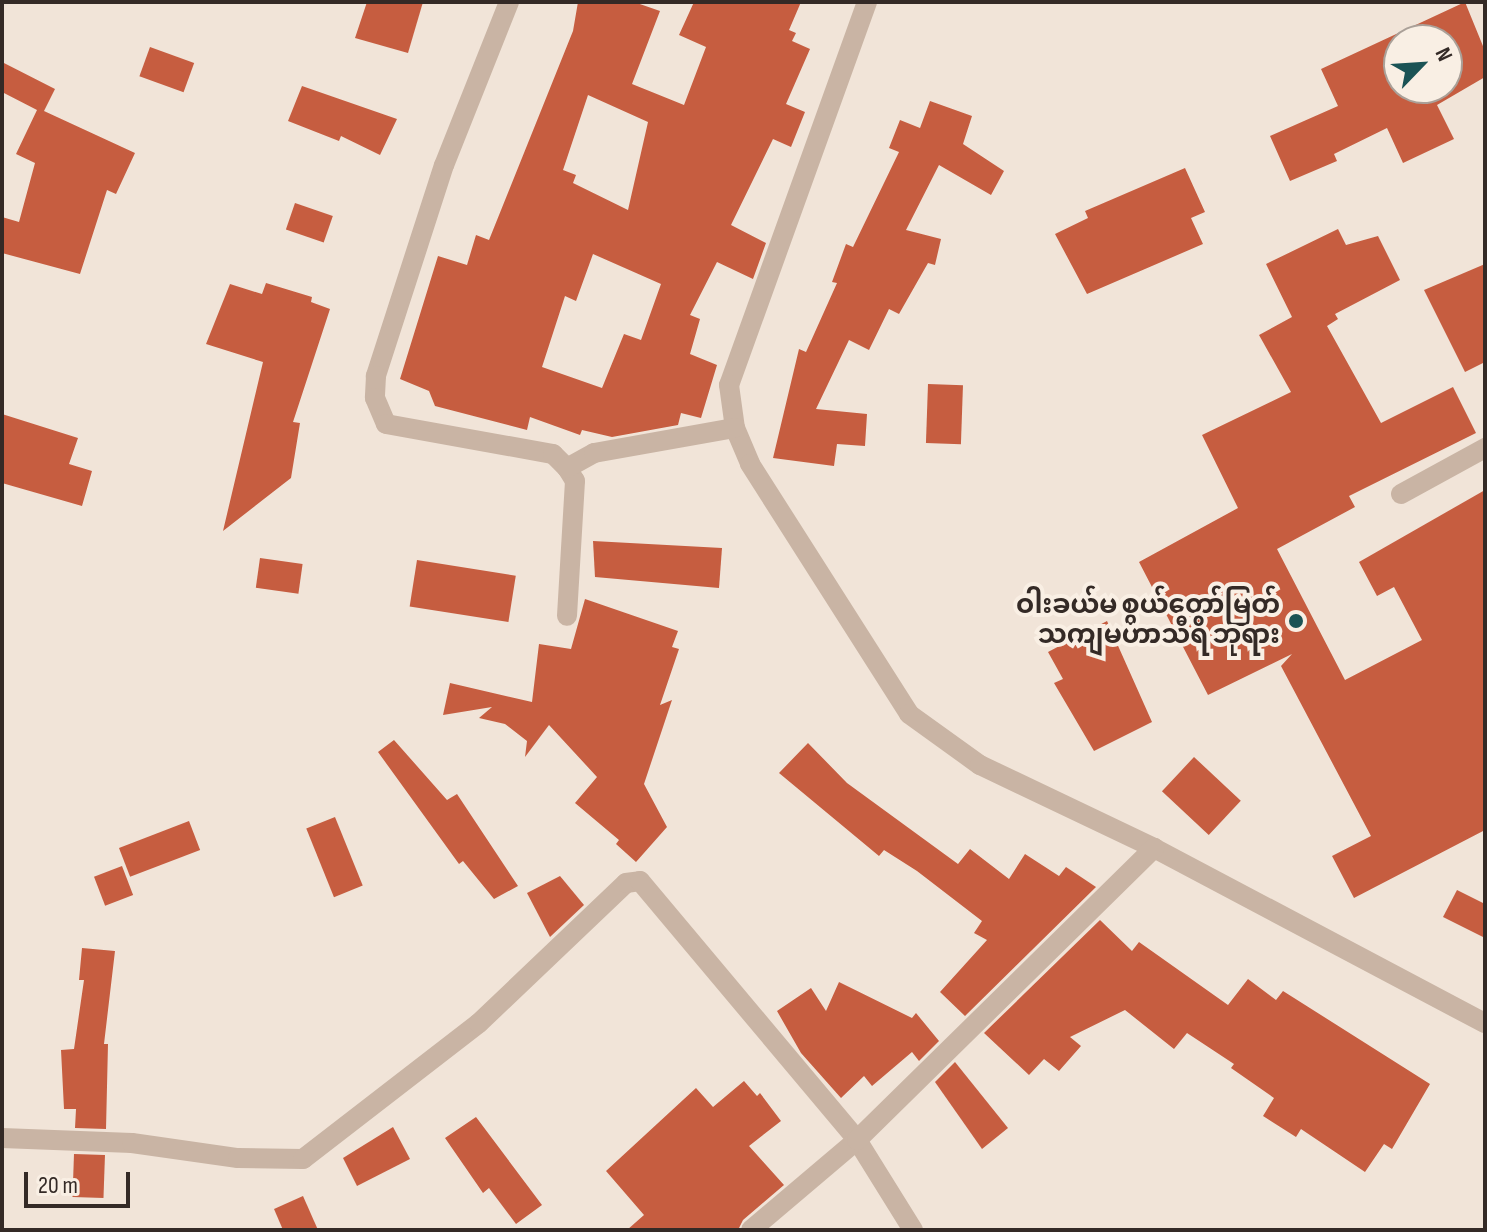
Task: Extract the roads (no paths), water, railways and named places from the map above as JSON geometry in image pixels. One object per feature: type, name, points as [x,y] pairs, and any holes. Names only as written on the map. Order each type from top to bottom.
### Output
[{"type":"street","points":[[509,2],[444,165],[376,376],[375,398],[386,424],[553,454],[567,468],[575,481],[567,616]]},
{"type":"street","points":[[867,2],[729,385],[735,428],[750,464],[909,714],[980,765],[1154,848],[1485,1023]]},
{"type":"street","points":[[567,468],[594,453],[735,428]]},
{"type":"street","points":[[1401,494],[1485,448]]},
{"type":"street","points":[[751,1230],[857,1140],[1154,848]]},
{"type":"street","points":[[2,1138],[132,1143],[238,1158],[303,1159],[479,1023],[626,883],[640,881],[857,1140],[913,1230]]},
{"type":"place","name":"ဝါးခယ်မ စွယ်တော်မြတ် သကျမဟာသီရိ ဘုရား","points":[[1296,621]]}]
